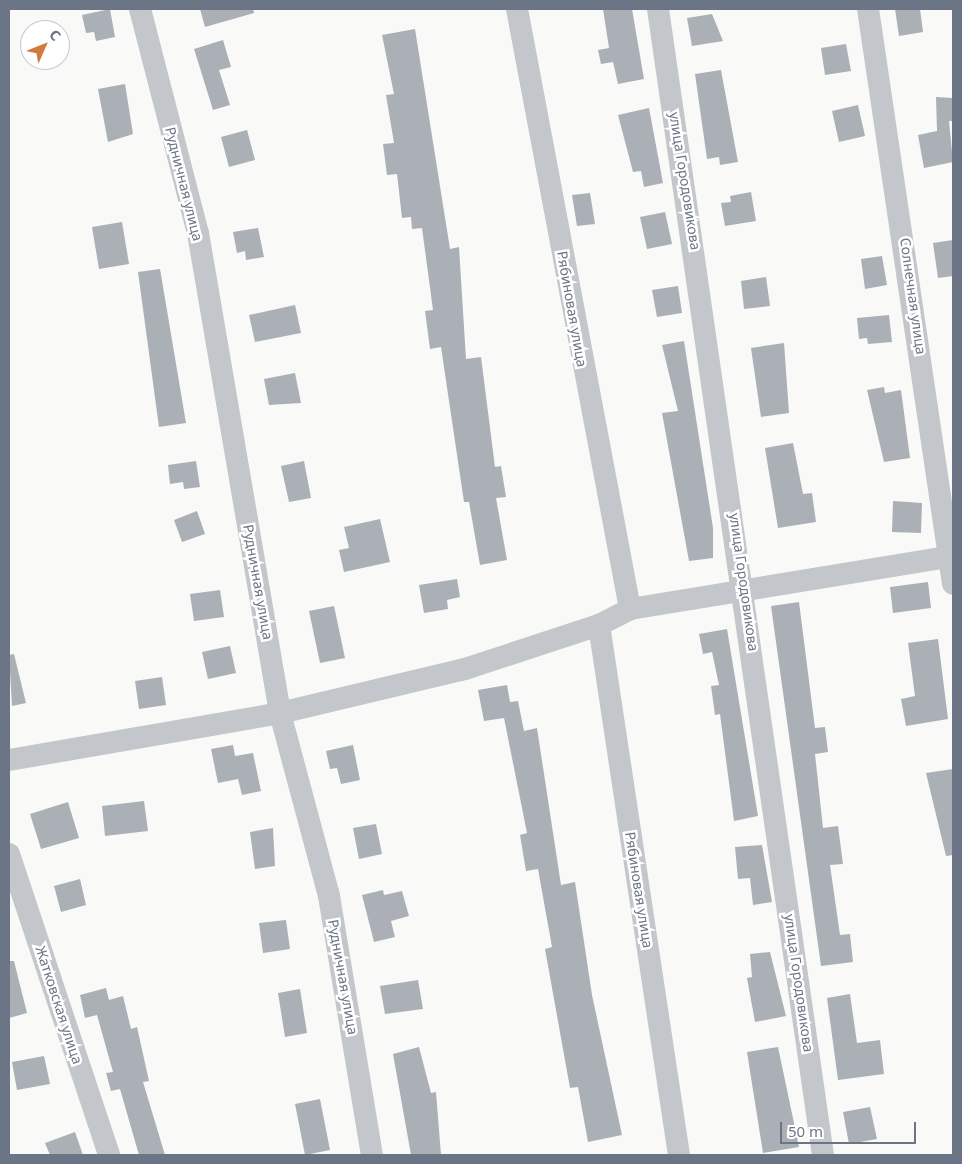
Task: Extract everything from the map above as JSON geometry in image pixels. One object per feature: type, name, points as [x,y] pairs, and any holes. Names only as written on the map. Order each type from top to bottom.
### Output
[{"type":"street","name":"Рудничная улица","points":[[140,9],[198,233],[280,713],[329,896],[372,1155]]},
{"type":"street","name":"Рябиновая улица","points":[[517,9],[630,609]]},
{"type":"street","name":"улица Городовикова","points":[[658,9],[744,587],[823,1155]]},
{"type":"street","name":"Солнечная улица","points":[[868,9],[951,556],[953,584]]},
{"type":"street","points":[[9,760],[280,713],[465,669],[599,625],[630,609],[744,587],[951,556]]},
{"type":"street","name":"Рябиновая улица","points":[[599,625],[679,1155]]},
{"type":"street","name":"Жатковская улица","points":[[9,854],[109,1155]]},
{"type":"building","points":[[110,9],[115,37],[96,41],[94,32],[86,33],[82,15]]},
{"type":"building","points":[[200,9],[253,9],[254,13],[205,27]]},
{"type":"building","points":[[603,9],[632,9],[644,79],[618,84],[613,62],[601,64],[598,50],[609,48]]},
{"type":"building","points":[[895,9],[920,9],[923,32],[899,36]]},
{"type":"building","points":[[712,14],[723,41],[692,46],[687,18]]},
{"type":"building","points":[[415,29],[450,249],[459,247],[466,359],[481,357],[495,467],[501,466],[506,497],[496,498],[507,560],[480,565],[469,502],[464,502],[441,347],[430,349],[425,311],[433,310],[422,228],[412,229],[411,217],[402,218],[397,174],[387,175],[383,144],[394,143],[386,95],[394,94],[382,35]]},
{"type":"building","points":[[223,40],[231,67],[219,70],[230,105],[213,110],[194,49]]},
{"type":"building","points":[[846,44],[851,71],[825,75],[821,48]]},
{"type":"building","points":[[721,70],[738,162],[720,165],[719,157],[707,159],[695,74]]},
{"type":"building","points":[[125,84],[133,134],[108,142],[98,89]]},
{"type":"building","points":[[936,97],[953,98],[953,121],[949,121],[953,162],[924,168],[918,135],[937,131]]},
{"type":"building","points":[[858,105],[865,136],[839,142],[832,111]]},
{"type":"building","points":[[649,108],[663,183],[644,187],[641,171],[633,172],[618,115]]},
{"type":"building","points":[[247,130],[255,160],[229,167],[221,137]]},
{"type":"building","points":[[751,192],[756,221],[725,226],[721,203],[731,202],[730,196]]},
{"type":"building","points":[[590,193],[595,224],[577,226],[572,195]]},
{"type":"building","points":[[665,212],[672,244],[647,249],[640,217]]},
{"type":"building","points":[[122,222],[129,264],[99,269],[92,227]]},
{"type":"building","points":[[258,228],[264,257],[246,260],[245,251],[237,253],[233,232]]},
{"type":"building","points":[[953,240],[953,276],[938,278],[933,243]]},
{"type":"building","points":[[882,256],[887,285],[865,289],[861,259]]},
{"type":"building","points":[[160,269],[186,423],[159,427],[138,272]]},
{"type":"building","points":[[766,277],[770,306],[744,309],[741,281]]},
{"type":"building","points":[[678,286],[682,313],[657,317],[652,290]]},
{"type":"building","points":[[295,305],[301,333],[255,342],[249,315]]},
{"type":"building","points":[[889,315],[892,342],[868,344],[867,338],[859,339],[857,318]]},
{"type":"building","points":[[684,341],[713,528],[713,558],[689,561],[662,413],[678,411],[662,345]]},
{"type":"building","points":[[784,343],[789,413],[761,417],[751,348]]},
{"type":"building","points":[[295,373],[301,403],[269,405],[264,379]]},
{"type":"building","points":[[884,387],[885,393],[901,390],[910,458],[884,462],[867,390]]},
{"type":"building","points":[[793,443],[803,494],[812,493],[816,522],[778,528],[765,448]]},
{"type":"building","points":[[196,461],[200,487],[184,489],[183,482],[170,484],[168,465]]},
{"type":"building","points":[[304,461],[311,498],[289,502],[281,466]]},
{"type":"building","points":[[893,501],[922,503],[921,533],[892,532]]},
{"type":"building","points":[[197,511],[205,534],[182,542],[174,520]]},
{"type":"building","points":[[380,519],[390,562],[344,572],[339,550],[349,548],[344,527]]},
{"type":"building","points":[[457,579],[460,597],[447,600],[448,609],[424,613],[419,585]]},
{"type":"building","points":[[928,582],[931,608],[893,613],[890,587]]},
{"type":"building","points":[[220,590],[224,617],[194,621],[190,594]]},
{"type":"building","points":[[799,602],[815,728],[825,727],[828,752],[815,754],[823,828],[838,826],[843,864],[830,865],[840,935],[850,934],[853,962],[821,966],[771,606]]},
{"type":"building","points":[[334,606],[345,658],[320,663],[309,611]]},
{"type":"building","points":[[727,629],[758,816],[734,821],[720,714],[715,715],[711,686],[719,685],[712,652],[703,654],[699,634]]},
{"type":"building","points":[[938,639],[948,719],[906,726],[901,699],[915,696],[908,643]]},
{"type":"building","points":[[230,646],[236,673],[208,679],[202,652]]},
{"type":"building","points":[[14,654],[26,703],[12,706],[9,655]]},
{"type":"building","points":[[162,677],[166,705],[139,709],[135,681]]},
{"type":"building","points":[[507,685],[510,702],[518,701],[524,731],[537,728],[561,885],[575,882],[592,995],[622,1135],[588,1142],[578,1087],[570,1088],[545,949],[552,947],[538,869],[526,871],[520,835],[527,833],[504,718],[484,721],[478,690]]},
{"type":"building","points":[[233,745],[235,756],[253,753],[261,791],[242,795],[238,779],[218,783],[211,749]]},
{"type":"building","points":[[353,745],[360,780],[341,784],[337,768],[330,769],[326,751]]},
{"type":"building","points":[[953,769],[953,855],[946,856],[926,773]]},
{"type":"building","points":[[144,801],[148,831],[105,836],[102,806]]},
{"type":"building","points":[[68,802],[79,838],[41,849],[30,814]]},
{"type":"building","points":[[376,824],[382,854],[359,859],[353,828]]},
{"type":"building","points":[[273,828],[275,866],[255,869],[250,832]]},
{"type":"building","points":[[762,845],[772,902],[753,905],[750,878],[738,879],[735,847]]},
{"type":"building","points":[[80,879],[86,905],[61,912],[54,886]]},
{"type":"building","points":[[383,890],[384,895],[402,891],[409,916],[391,921],[395,937],[374,942],[362,895]]},
{"type":"building","points":[[286,920],[290,949],[263,953],[259,923]]},
{"type":"building","points":[[770,952],[786,1016],[755,1022],[747,978],[752,977],[750,954]]},
{"type":"building","points":[[9,961],[14,961],[27,1013],[9,1018]]},
{"type":"building","points":[[418,980],[423,1009],[385,1014],[380,986]]},
{"type":"building","points":[[106,988],[109,1000],[123,996],[131,1029],[137,1027],[149,1081],[143,1082],[165,1155],[139,1155],[120,1089],[111,1091],[106,1073],[113,1072],[97,1015],[85,1018],[80,995]]},
{"type":"building","points":[[300,989],[307,1033],[285,1037],[278,993]]},
{"type":"building","points":[[850,994],[857,1043],[880,1040],[884,1074],[838,1080],[827,998]]},
{"type":"building","points":[[419,1047],[431,1093],[436,1092],[441,1155],[411,1155],[393,1054]]},
{"type":"building","points":[[778,1047],[799,1147],[763,1153],[747,1052]]},
{"type":"building","points":[[44,1056],[50,1084],[17,1090],[12,1062]]},
{"type":"building","points":[[320,1099],[330,1150],[305,1155],[295,1104]]},
{"type":"building","points":[[870,1107],[877,1139],[849,1144],[843,1112]]},
{"type":"building","points":[[75,1132],[83,1155],[50,1155],[45,1143]]}]
